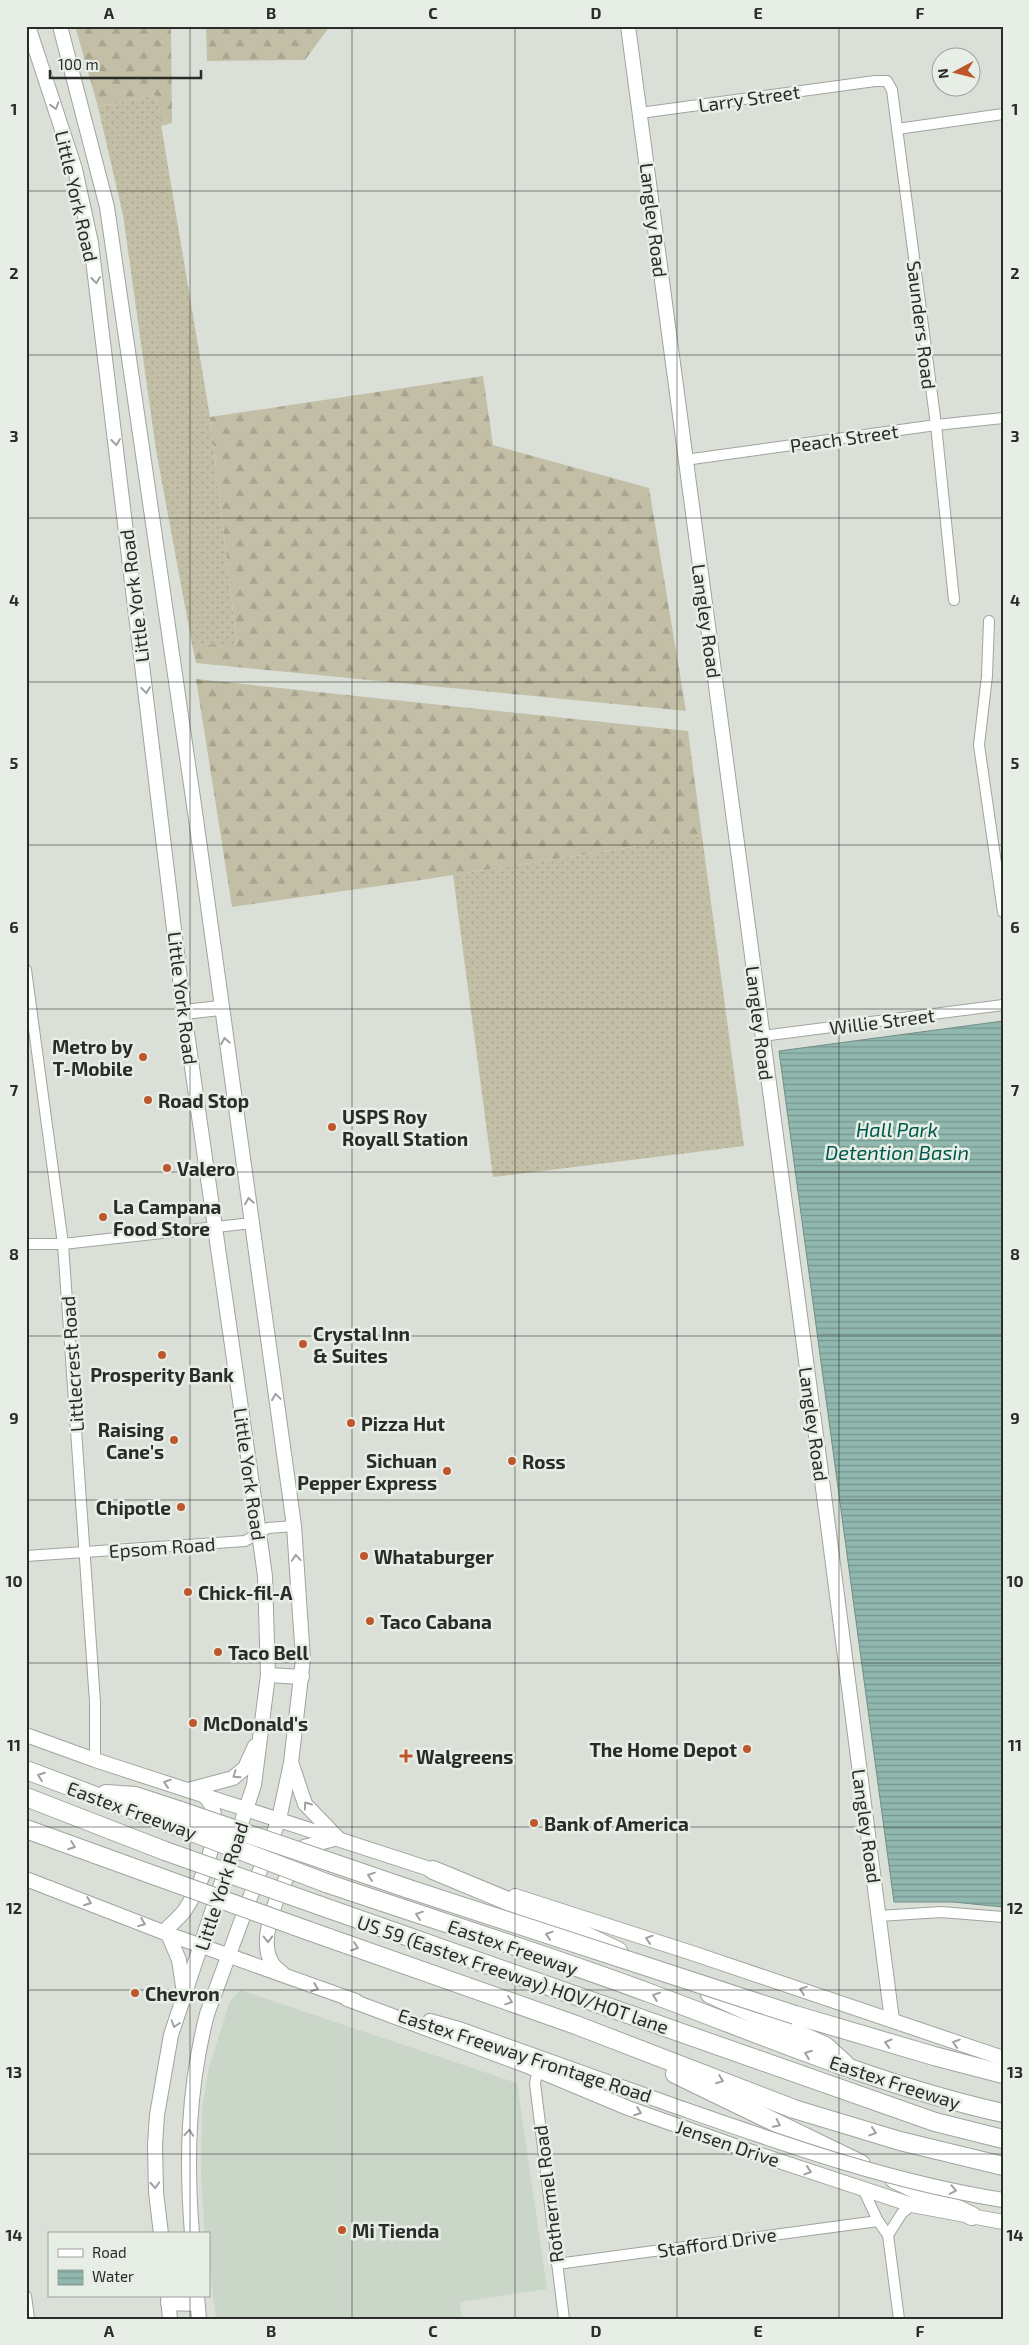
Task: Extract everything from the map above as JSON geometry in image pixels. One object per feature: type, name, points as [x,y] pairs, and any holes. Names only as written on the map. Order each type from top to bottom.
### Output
[{"type":"highway","name":"Eastex Freeway","points":[[26,1770],[88,1793],[178,1818],[326,1883],[650,1994],[853,2071],[962,2104],[1003,2113]]},
{"type":"highway","name":"US 59 (Eastex Freeway) HOV/HOT lane","points":[[26,1797],[165,1851],[935,2122],[1003,2139]]},
{"type":"highway","points":[[178,1818],[333,1863],[795,2015],[934,2056],[1003,2074]]},
{"type":"highway","points":[[26,1829],[309,1931],[576,2024],[794,2109],[900,2141],[1003,2166]]},
{"type":"highway","points":[[433,1870],[544,1916],[825,2046],[853,2071]]},
{"type":"highway","points":[[576,2024],[793,2132],[972,2216]]},
{"type":"main road","name":"Little York Road","points":[[28,26],[75,169],[91,243],[184,1012],[259,1533],[266,1600],[268,1675],[253,1790],[172,2035],[157,2115],[155,2174],[160,2232]]},
{"type":"main road","name":"Little York Road","points":[[60,26],[107,207],[192,793],[220,1008],[294,1526],[303,1659],[291,1763],[279,1819],[207,2014],[195,2076],[187,2155],[192,2232]]},
{"type":"main road","name":"Langley Road","points":[[628,26],[892,2020]]},
{"type":"main road","points":[[184,1012],[220,1008]]},
{"type":"main road","points":[[268,1675],[302,1677]]},
{"type":"main road","points":[[188,1790],[233,1778],[244,1768],[260,1734]]},
{"type":"main road","points":[[26,1735],[95,1760],[683,1950],[1003,2058]]},
{"type":"main road","points":[[291,1763],[305,1804],[339,1838]]},
{"type":"main road","points":[[184,1996],[179,1960],[166,1933],[191,1901],[214,1834],[214,1814],[211,1804],[202,1794]]},
{"type":"main road","points":[[284,1975],[272,1964],[267,1937],[269,1923],[286,1880],[304,1847],[339,1838]]},
{"type":"main road","name":"Eastex Freeway Frontage Road","points":[[26,1879],[166,1933],[348,1999],[459,2029],[795,2148],[928,2186],[1003,2200]]},
{"type":"main road","name":"Jensen Drive","points":[[348,1999],[538,2070],[628,2108],[863,2189],[912,2205],[1003,2222]]},
{"type":"main road","points":[[170,2319],[168,2300],[197,2300],[199,2319]]},
{"type":"street","name":"Saunders Road","points":[[857,83],[888,81],[892,90],[936,425],[954,600]]},
{"type":"street","name":"Larry Street","points":[[640,113],[857,83]]},
{"type":"street","points":[[897,129],[1003,114]]},
{"type":"street","name":"Peach Street","points":[[686,460],[936,425],[1003,418]]},
{"type":"street","points":[[989,621],[987,676],[979,745],[1003,912]]},
{"type":"street","name":"Littlecrest Road","points":[[26,970],[63,1244],[95,1702],[95,1760]]},
{"type":"street","name":"Willie Street","points":[[762,1036],[1003,1005]]},
{"type":"street","points":[[26,1244],[63,1244],[252,1223]]},
{"type":"street","name":"Epsom Road","points":[[26,1556],[244,1541],[268,1528],[294,1526]]},
{"type":"street","points":[[879,1916],[941,1912],[1003,1917]]},
{"type":"street","name":"Rothermel Road","points":[[538,2070],[535,2083],[564,2319]]},
{"type":"street","points":[[863,2189],[878,2221],[888,2234],[899,2319]]},
{"type":"street","points":[[888,2234],[902,2213],[912,2205]]},
{"type":"street","name":"Stafford Drive","points":[[556,2264],[878,2221]]},
{"type":"street","points":[[26,2296],[29,2319]]},
{"type":"shaded area","points":[[240,1990],[517,2083],[547,2289],[460,2302],[462,2319],[216,2319],[210,2271],[210,2232],[205,2232],[204,2225],[201,2175],[202,2110],[209,2067],[230,2001]]},
{"type":"green space","points":[[75,26],[171,26],[172,123],[161,126],[156,95],[98,107]]},
{"type":"green space","points":[[206,26],[330,26],[305,60],[207,61]]},
{"type":"green space","points":[[156,95],[210,417],[237,646],[192,644],[156,450],[123,215],[98,107]]},
{"type":"green space","points":[[483,376],[493,445],[649,488],[686,711],[196,663],[192,644],[237,645],[210,417]]},
{"type":"green space","points":[[196,679],[688,731],[702,836],[421,880],[232,907]]},
{"type":"green space","points":[[702,836],[744,1146],[493,1177],[453,875]]},
{"type":"water","name":"Hall Park Detention Basin","points":[[1003,1021],[1003,1907],[953,1902],[894,1902],[779,1051]]},
{"type":"place","name":"Metro by T-Mobile","points":[[143,1057]]},
{"type":"place","name":"Road Stop","points":[[148,1100]]},
{"type":"place","name":"USPS Roy Royall Station","points":[[332,1127]]},
{"type":"place","name":"Valero","points":[[167,1168]]},
{"type":"place","name":"La Campana Food Store","points":[[103,1217]]},
{"type":"place","name":"Crystal Inn & Suites","points":[[303,1344]]},
{"type":"place","name":"Prosperity Bank","points":[[162,1355]]},
{"type":"place","name":"Pizza Hut","points":[[351,1423]]},
{"type":"place","name":"Raising Cane's","points":[[174,1440]]},
{"type":"place","name":"Ross","points":[[512,1461]]},
{"type":"place","name":"Sichuan Pepper Express","points":[[447,1471]]},
{"type":"place","name":"Chipotle","points":[[181,1507]]},
{"type":"place","name":"Whataburger","points":[[364,1556]]},
{"type":"place","name":"Chick-fil-A","points":[[188,1592]]},
{"type":"place","name":"Taco Cabana","points":[[370,1621]]},
{"type":"place","name":"Taco Bell","points":[[218,1652]]},
{"type":"place","name":"McDonald's","points":[[193,1723]]},
{"type":"place","name":"The Home Depot","points":[[747,1749]]},
{"type":"place","name":"Walgreens","points":[[406,1756]]},
{"type":"place","name":"Bank of America","points":[[534,1823]]},
{"type":"place","name":"Chevron","points":[[135,1993]]},
{"type":"place","name":"Mi Tienda","points":[[342,2230]]}]
